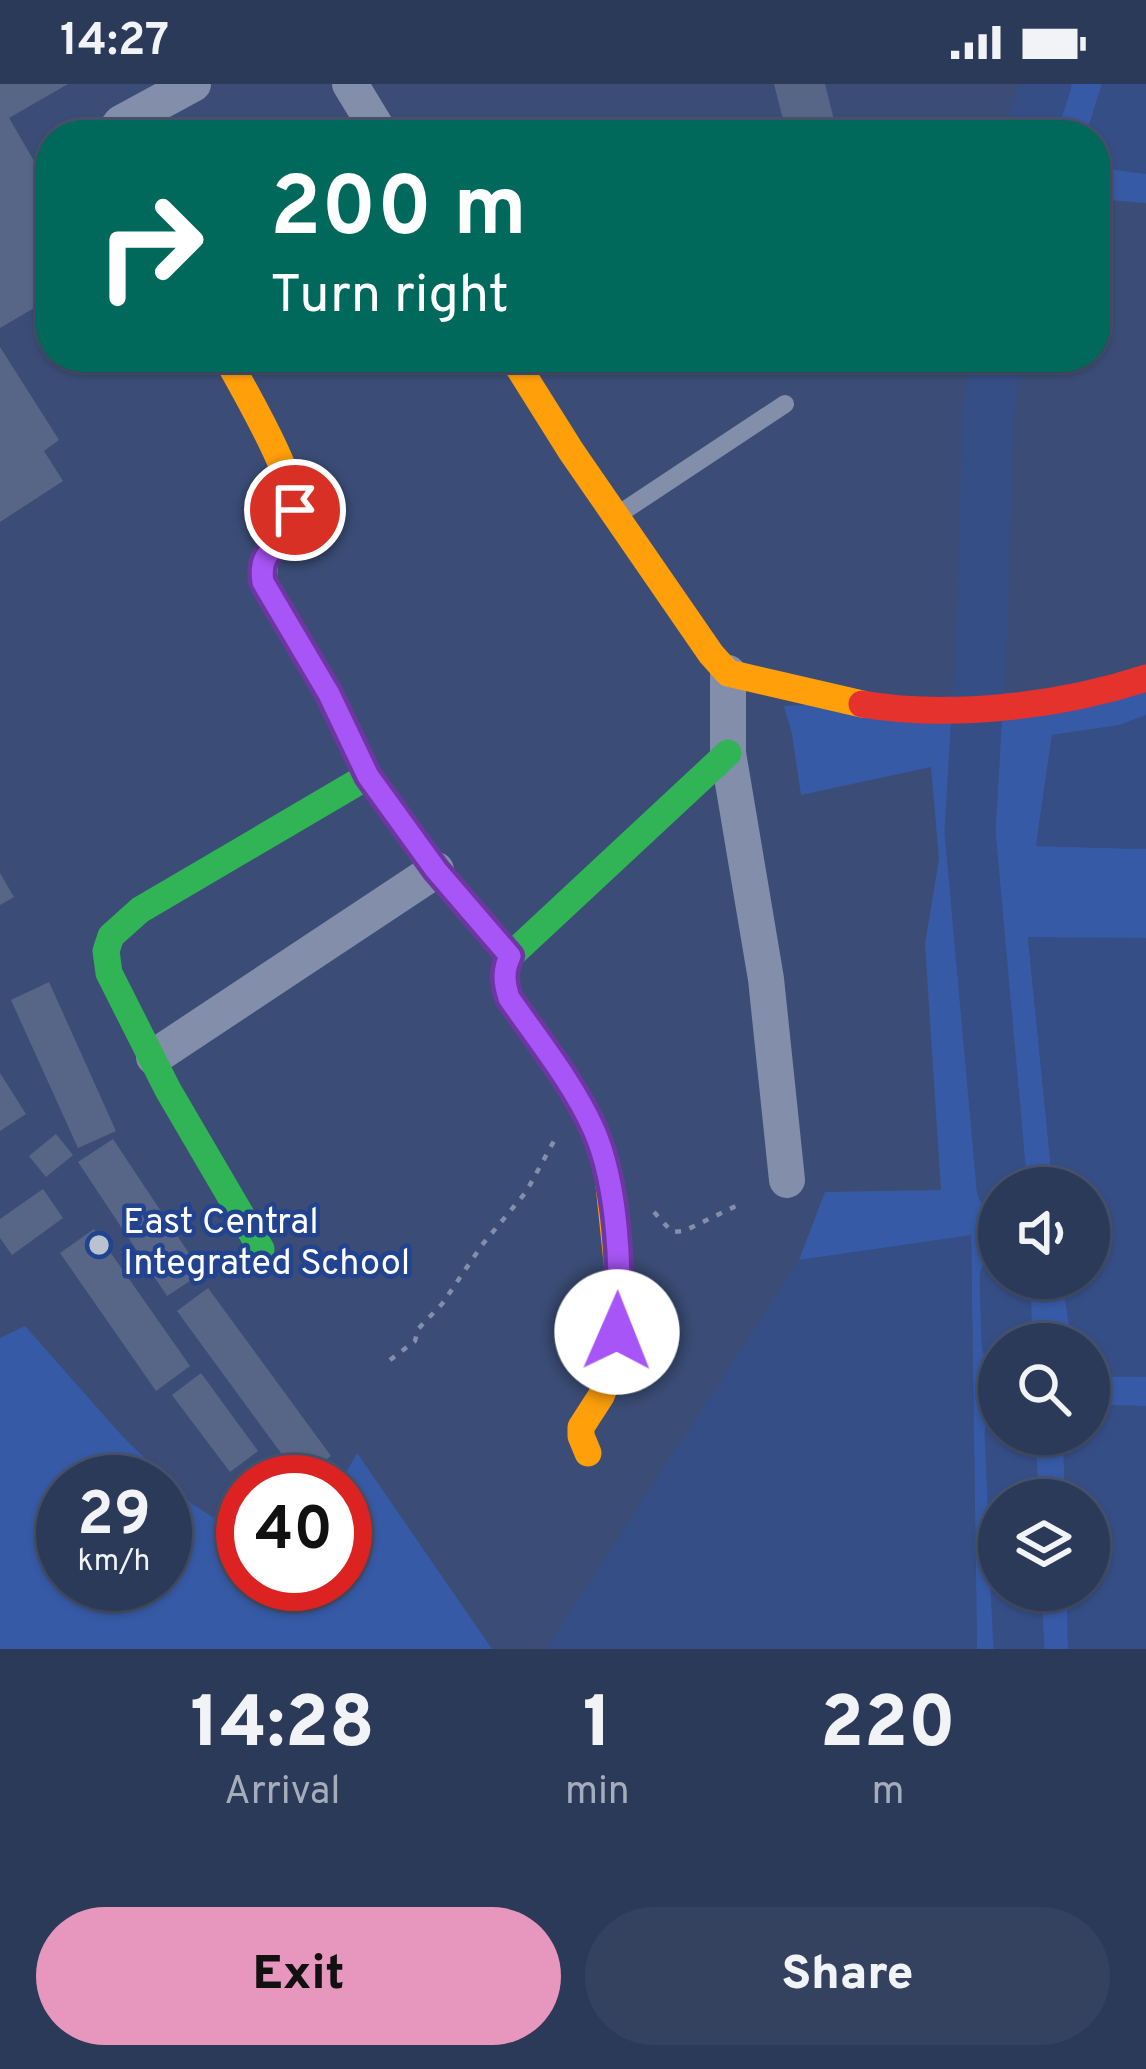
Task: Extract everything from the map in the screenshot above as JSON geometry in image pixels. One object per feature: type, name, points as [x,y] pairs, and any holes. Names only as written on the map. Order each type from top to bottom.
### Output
[{"type":"street","points":[[127,120],[193,84]]},
{"type":"street","points":[[350,84],[372,120]]},
{"type":"street","points":[[235,372],[254,406],[295,510],[292,532],[266,555],[261,566],[263,582],[329,694],[368,776],[436,870],[510,956]]},
{"type":"street","points":[[521,372],[571,451],[728,673],[836,700],[937,711],[1062,701],[1146,678]]},
{"type":"street","points":[[728,673],[728,753],[766,979],[787,1180]]},
{"type":"street","points":[[588,1453],[580,1433],[582,1420],[596,1405],[613,1367],[619,1316],[612,1194],[605,1158],[578,1097],[509,998],[505,966],[510,956],[728,753]]},
{"type":"street","points":[[261,1249],[201,1148],[105,958],[112,930],[140,910],[368,776]]},
{"type":"street","points":[[154,1057],[436,870]]},
{"type":"lane","points":[[616,516],[785,404]]},
{"type":"path","points":[[390,1360],[415,1341],[418,1329],[526,1192],[578,1097]]},
{"type":"path","points":[[612,1194],[638,1190],[672,1232],[736,1206]]},
{"type":"shaded area","points":[[1045,84],[1102,84],[1091,120],[1034,120]]},
{"type":"shaded area","points":[[1102,84],[1146,84],[1146,174],[1110,169],[1110,120],[1091,120]]},
{"type":"shaded area","points":[[1110,169],[1146,174],[1146,203],[1110,200]]},
{"type":"shaded area","points":[[1146,685],[1146,715],[1120,725],[1052,735],[1036,846],[1146,849],[1146,938],[1028,938],[1051,1167],[978,1167],[978,1299],[1065,1299],[1069,1323],[978,1323],[978,1455],[1064,1455],[1064,1479],[978,1479],[978,1611],[1067,1611],[1068,1649],[977,1649],[971,1236],[799,1260],[825,1192],[941,1190],[925,944],[939,859],[931,767],[801,795],[784,706]]},
{"type":"shaded area","points":[[1146,715],[1146,849],[1036,846],[1052,735],[1120,725]]},
{"type":"shaded area","points":[[1028,937],[1146,938],[1146,1377],[1110,1376],[1110,1323],[1069,1323],[1065,1299],[1110,1299],[1110,1167],[1051,1167]]},
{"type":"shaded area","points":[[971,1235],[977,1649],[546,1649],[799,1260]]},
{"type":"shaded area","points":[[25,1326],[142,1455],[36,1455],[36,1611],[192,1611],[192,1504],[216,1519],[216,1611],[372,1611],[372,1475],[492,1649],[0,1649],[0,1338]]},
{"type":"shaded area","points":[[1110,1376],[1146,1377],[1146,1406],[1110,1405]]},
{"type":"shaded area","points":[[1110,1405],[1146,1406],[1146,1649],[1068,1649],[1067,1611],[1110,1611],[1110,1479],[1064,1479],[1064,1455],[1110,1455]]},
{"type":"building","points":[[0,84],[68,84],[9,118],[36,164],[36,307],[0,328]]},
{"type":"building","points":[[774,84],[825,84],[834,120],[783,120]]},
{"type":"building","points":[[0,347],[59,440],[44,451],[63,481],[0,522]]},
{"type":"building","points":[[0,873],[14,897],[0,905]]},
{"type":"building","points":[[49,982],[116,1131],[78,1148],[11,1000]]},
{"type":"building","points":[[0,1073],[26,1114],[0,1131]]},
{"type":"building","points":[[56,1134],[73,1155],[46,1177],[29,1156]]},
{"type":"building","points":[[113,1139],[202,1273],[167,1296],[78,1162]]},
{"type":"building","points":[[43,1189],[63,1218],[12,1255],[0,1238],[0,1219]]},
{"type":"building","points":[[94,1229],[190,1366],[156,1391],[60,1253]]},
{"type":"building","points":[[208,1288],[330,1455],[282,1455],[177,1311]]},
{"type":"building","points":[[201,1373],[258,1451],[217,1455],[172,1395]]},
{"type":"waterway","points":[[1034,120],[1046,84]]},
{"type":"waterway","points":[[994,372],[988,414],[970,831],[1000,1167]]},
{"type":"waterway","points":[[1006,1299],[1006,1323]]},
{"type":"waterway","points":[[1011,1455],[1012,1479]]},
{"type":"waterway","points":[[1017,1611],[1019,1649]]},
{"type":"traffic: fast","points":[[320,678],[368,776],[436,870],[510,956]]},
{"type":"traffic: fast","points":[[578,1098],[509,997],[505,976],[510,956],[728,753]]},
{"type":"traffic: fast","points":[[261,1249],[168,1090],[109,973],[106,951],[111,936],[140,910],[368,776]]},
{"type":"traffic: slow","points":[[234,372],[270,440],[295,507],[293,529],[265,559],[263,582],[320,678]]},
{"type":"traffic: slow","points":[[521,372],[571,451],[728,673],[862,704]]},
{"type":"traffic: slow","points":[[578,1098],[607,1166],[619,1281],[612,1368],[581,1427],[588,1453]]},
{"type":"traffic: jam","points":[[862,704],[932,710],[1005,707],[1078,696],[1146,678]]},
{"type":"place","name":"East Central Integrated School","points":[[99,1245]]},
{"type":"route","points":[[295,510],[292,532],[266,555],[261,566],[263,582],[329,694],[368,776],[436,870],[510,956],[504,981],[509,998],[578,1097],[594,1130],[612,1194],[620,1300],[617,1332]]}]
